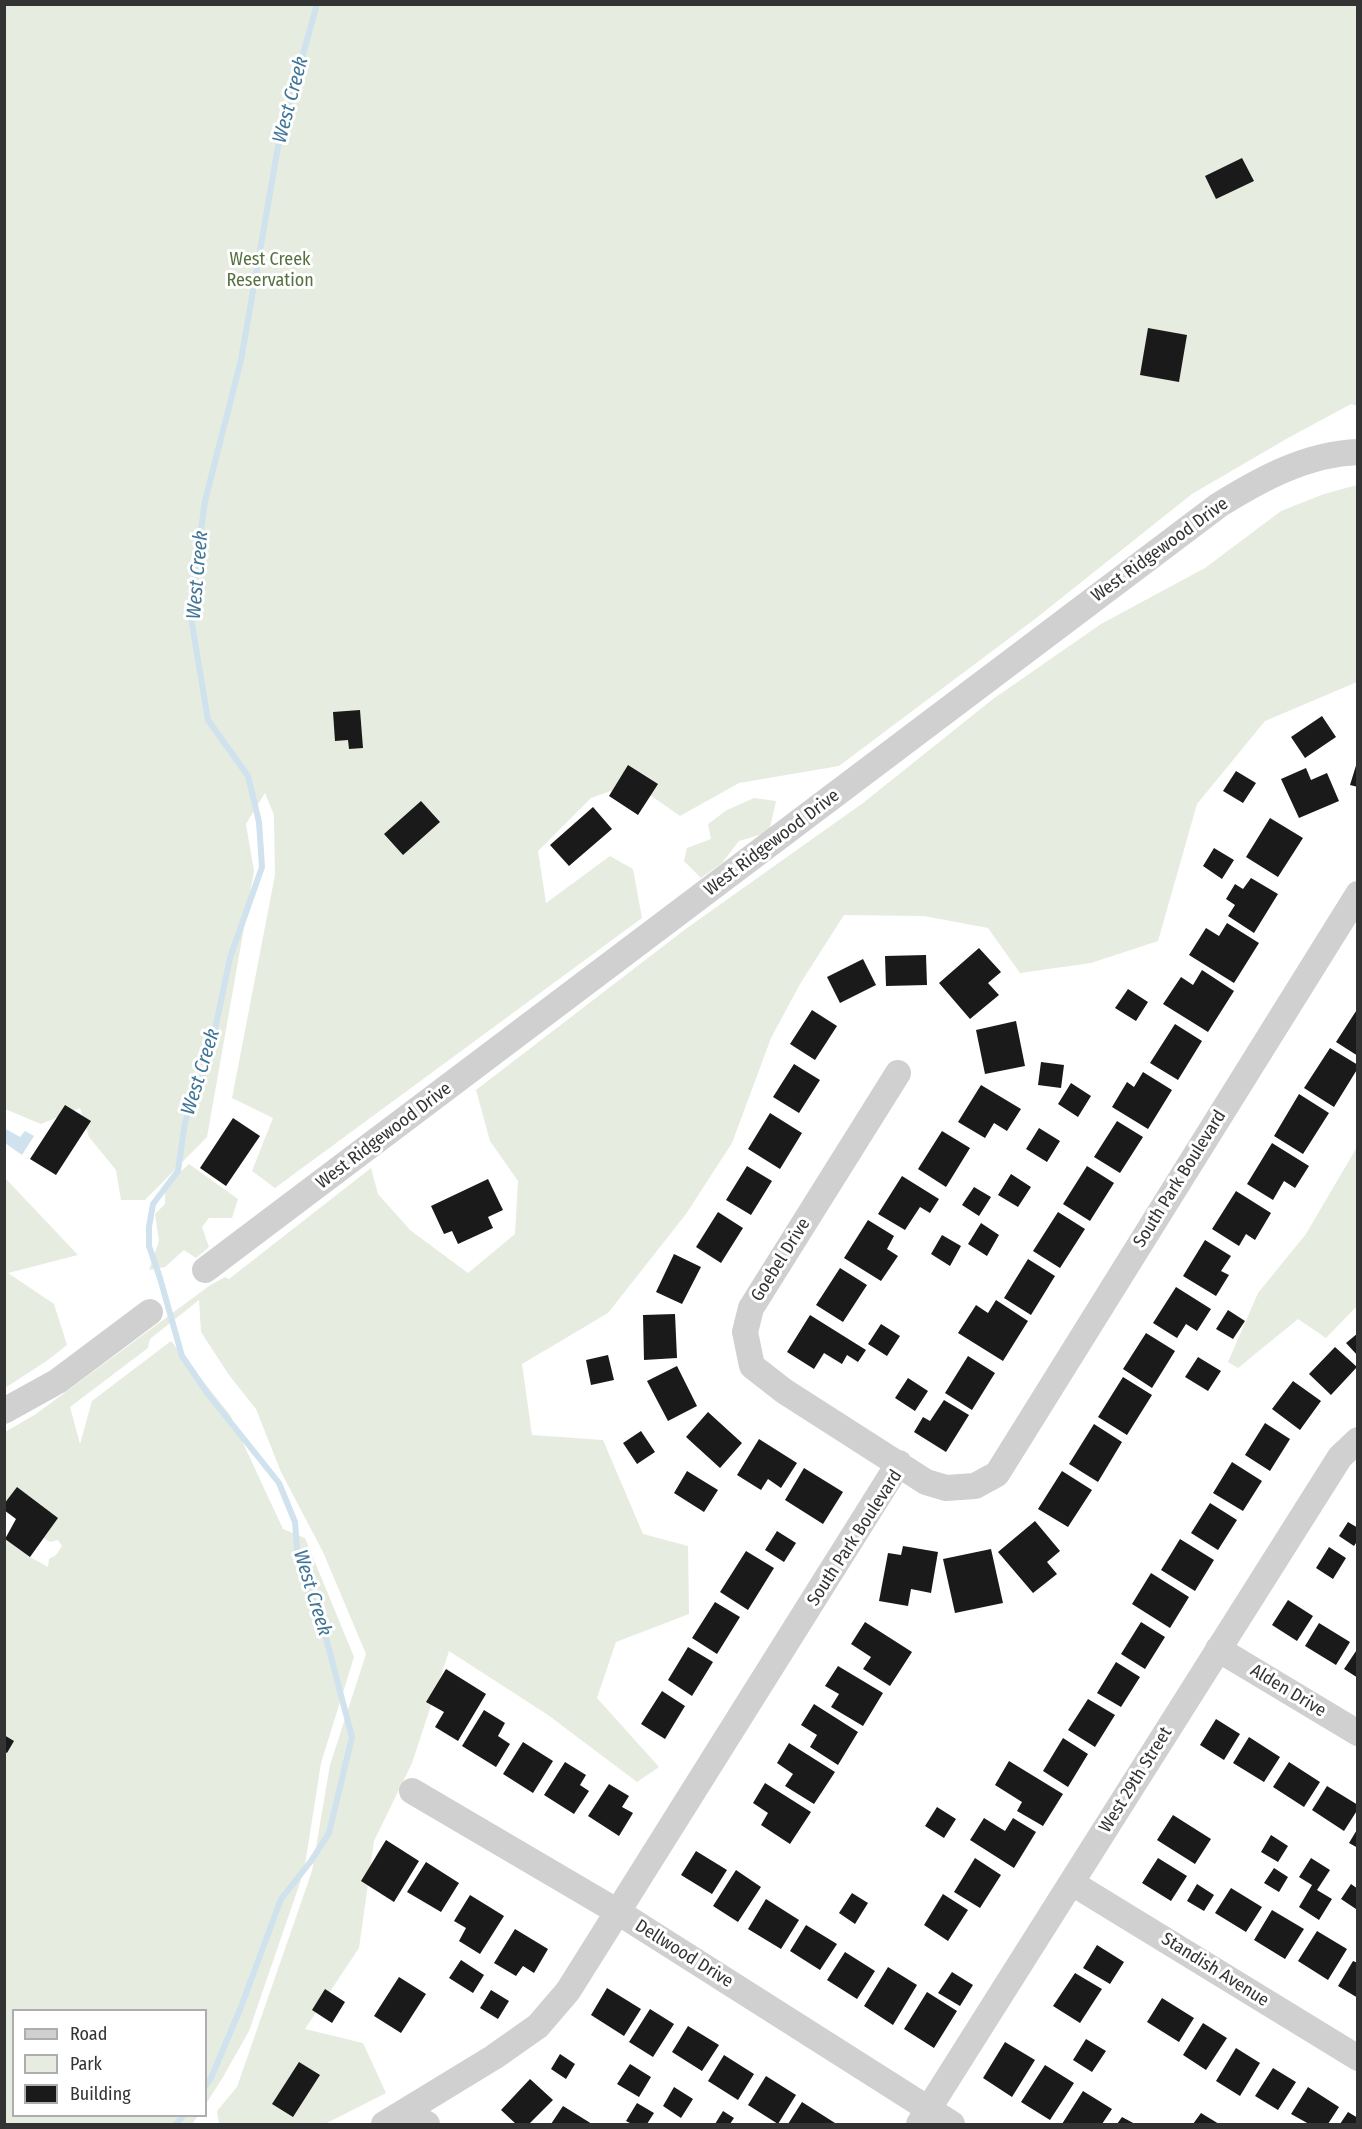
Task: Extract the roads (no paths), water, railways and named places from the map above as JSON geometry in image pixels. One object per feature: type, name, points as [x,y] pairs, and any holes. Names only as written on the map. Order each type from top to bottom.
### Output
[{"type":"street","name":"West Ridgewood Drive","points":[[205,1270],[1219,505],[1265,478],[1297,464],[1321,457],[1358,452]]},
{"type":"street","name":"South Park Boulevard","points":[[384,2124],[417,2118],[494,2057],[538,2026],[568,1991],[899,1464],[926,1482],[946,1488],[975,1486],[997,1474],[1358,894]]},
{"type":"street","name":"Goebel Drive","points":[[898,1073],[751,1308],[745,1332],[752,1366],[784,1391],[899,1464]]},
{"type":"street","points":[[4,1411],[58,1380],[150,1312]]},
{"type":"street","name":"West 29th Street","points":[[924,2117],[1340,1457],[1358,1440]]},
{"type":"street","name":"Alden Drive","points":[[1218,1649],[1358,1733]]},
{"type":"street","name":"Dellwood Drive","points":[[412,1791],[618,1912],[924,2117],[952,2124]]},
{"type":"street","name":"Standish Avenue","points":[[1072,1883],[1358,2058]]},
{"type":"water","points":[[4,1128],[20,1137],[25,1131],[34,1136],[22,1155],[5,1143]]},
{"type":"waterway","name":"West Creek","points":[[207,2084],[241,2007],[281,1899],[311,1861],[329,1833],[352,1737],[326,1638],[298,1560],[295,1522],[279,1483],[208,1394],[182,1356],[149,1246],[149,1227],[153,1204],[178,1171],[185,1122],[208,1063],[230,958],[262,867],[259,822],[248,776],[208,720],[190,612],[205,501],[241,360],[279,141],[317,4]]},
{"type":"waterway","name":"West Creek","points":[[176,2124],[182,2117]]},
{"type":"park label","name":"West Creek Reservation","points":[[270,270]]}]
